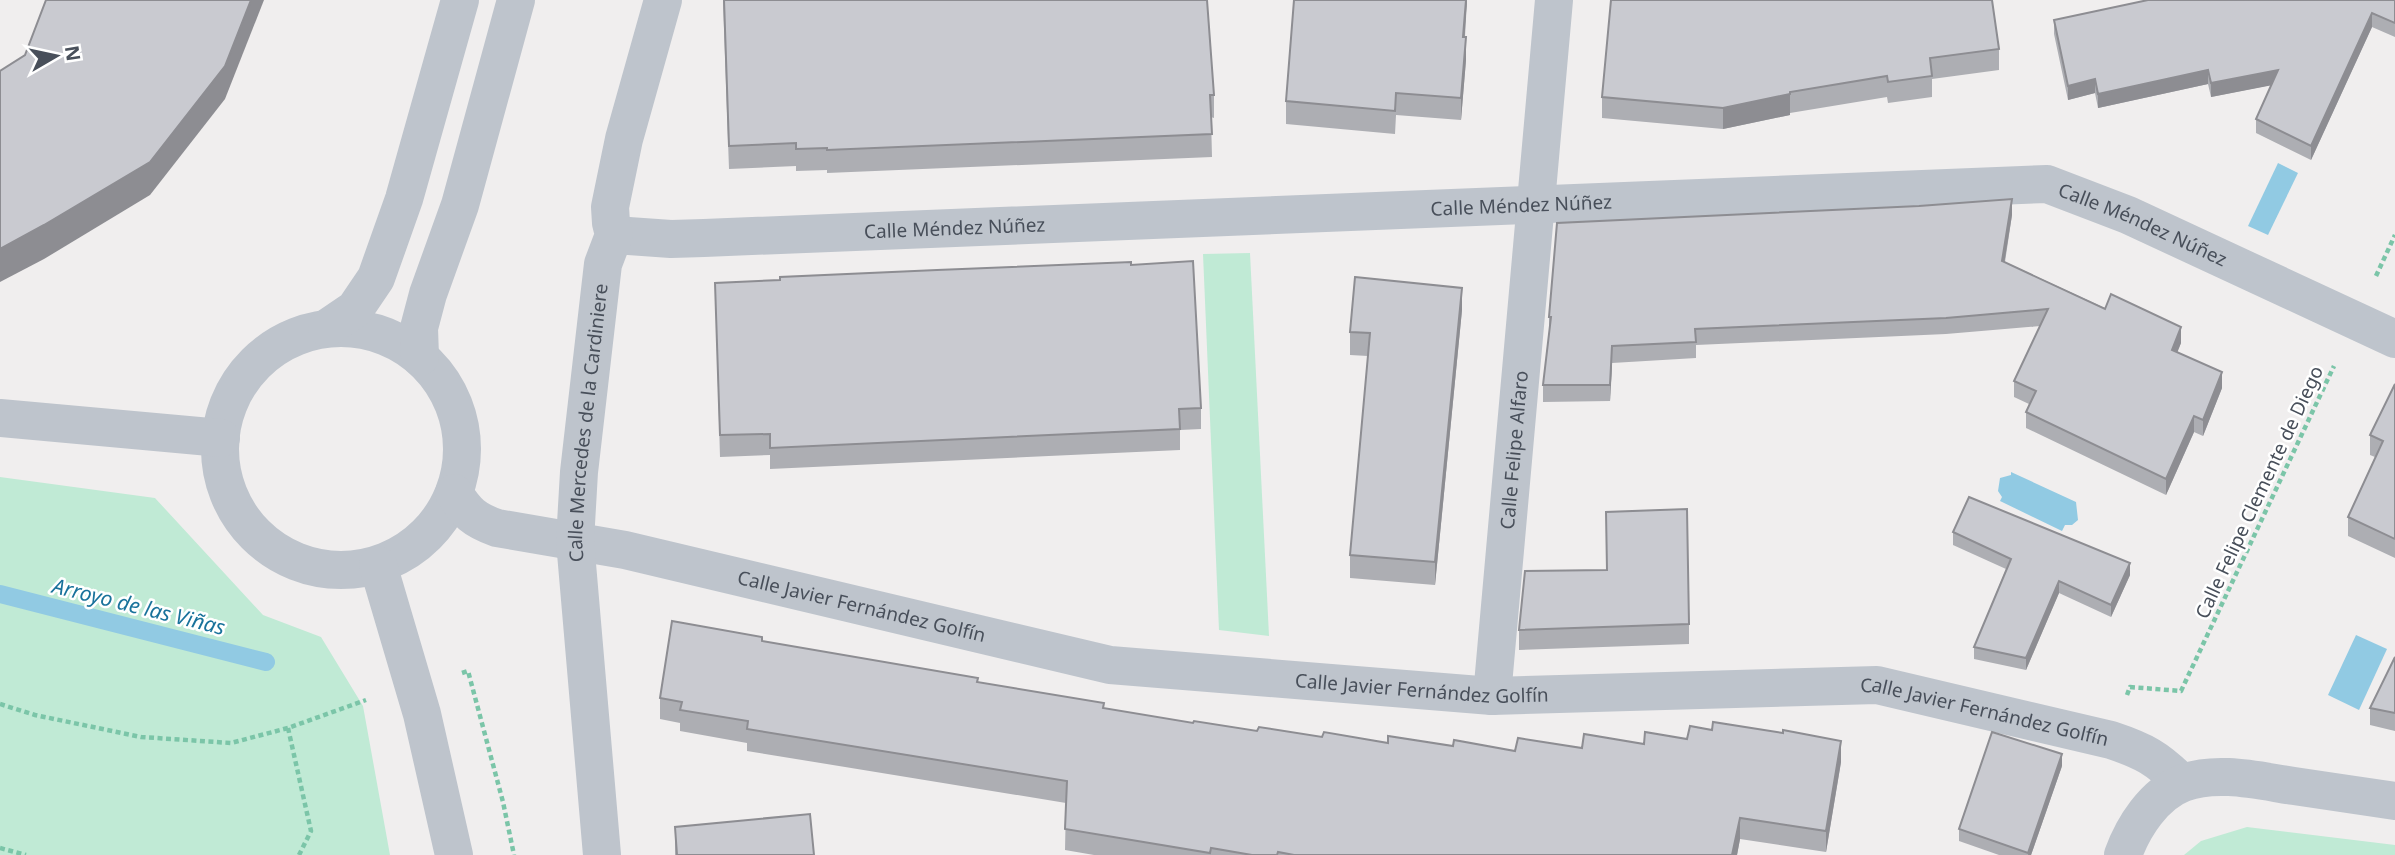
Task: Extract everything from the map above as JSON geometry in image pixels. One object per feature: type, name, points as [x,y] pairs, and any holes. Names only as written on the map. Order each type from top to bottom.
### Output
[{"type":"street","points":[[327,328],[355,309],[376,278],[404,199],[460,0]]},
{"type":"street","points":[[420,356],[419,328],[428,294],[464,194],[516,0]]},
{"type":"street","name":"Calle Mercedes de la Cardiniere","points":[[602,855],[575,541],[579,472],[603,264],[614,235],[610,207],[624,139],[663,0]]},
{"type":"street","name":"Calle Felipe Alfaro","points":[[1492,696],[1554,0]]},
{"type":"street","name":"Calle Méndez Núñez","points":[[614,235],[704,238],[2047,184],[2128,215],[2395,339]]},
{"type":"street","points":[[327,328],[351,328],[376,333],[399,342],[420,356],[437,374],[459,419],[461,469],[444,515],[411,549],[390,561],[367,568],[343,571],[314,568],[286,558],[262,542],[243,521],[229,495],[222,467],[221,438],[226,411],[238,386],[255,364],[275,347],[300,335],[327,328]]},
{"type":"street","points":[[0,418],[221,438]]},
{"type":"street","name":"Calle Javier Fernández Golfín","points":[[454,493],[478,521],[525,534],[625,550],[1110,665],[1492,696],[1877,685],[2111,740],[2138,749],[2161,762],[2182,783]]},
{"type":"street","points":[[378,565],[422,714],[454,855]]},
{"type":"street","points":[[2123,855],[2127,843],[2145,814],[2162,797],[2182,783],[2204,778],[2235,778],[2395,801]]},
{"type":"path","name":"Calle Felipe Clemente de Diego","points":[[2126,699],[2130,687],[2181,691],[2395,236]]},
{"type":"path","points":[[0,704],[35,715],[141,737],[231,743],[288,728],[375,697]]},
{"type":"path","points":[[288,728],[311,831],[299,855]]},
{"type":"path","points":[[0,848],[26,855]]},
{"type":"green space","points":[[1250,253],[1269,636],[1219,630],[1203,254]]},
{"type":"green space","points":[[0,477],[155,498],[263,615],[321,637],[363,706],[390,855],[0,855]]},
{"type":"green space","points":[[2247,827],[2395,845],[2395,855],[2184,855],[2201,841]]},
{"type":"water","points":[[2278,163],[2298,173],[2268,235],[2248,226]]},
{"type":"water","points":[[2011,472],[2076,502],[2078,520],[2072,525],[2065,525],[2062,531],[2000,501],[2000,478],[2011,475]]},
{"type":"water","points":[[2356,635],[2387,649],[2359,710],[2328,695]]},
{"type":"building","points":[[46,0],[251,0],[225,66],[150,162],[0,249],[0,71],[25,55]]},
{"type":"building","points":[[724,0],[1207,0],[1214,95],[1210,95],[1212,134],[827,150],[796,149],[796,143],[729,146]]},
{"type":"building","points":[[1294,0],[1466,0],[1461,98],[1396,93],[1395,111],[1286,101]]},
{"type":"building","points":[[1611,0],[1992,0],[1999,49],[1930,58],[1932,76],[1888,82],[1887,76],[1790,92],[1723,108],[1602,97]]},
{"type":"building","points":[[2148,0],[2395,0],[2395,23],[2372,13],[2311,146],[2256,119],[2278,70],[2211,83],[2208,70],[2098,94],[2095,79],[2068,86],[2054,20]]},
{"type":"building","points":[[2012,199],[2002,261],[2105,309],[2111,294],[2181,327],[2172,350],[2222,372],[2203,420],[2194,416],[2166,479],[2026,412],[2036,391],[2014,381],[2048,309],[1946,318],[1695,329],[1696,342],[1612,346],[1610,385],[1543,385],[1551,317],[1557,223]]},
{"type":"building","points":[[1193,261],[1201,408],[1179,409],[1180,429],[770,448],[770,434],[720,435],[715,283],[780,280],[780,277]]},
{"type":"building","points":[[1355,277],[1462,288],[1435,562],[1350,555],[1370,333],[1350,332]]},
{"type":"building","points":[[2395,384],[2395,539],[2348,517],[2383,441],[2370,435]]},
{"type":"building","points":[[1969,497],[2130,563],[2111,605],[2059,581],[2026,658],[1974,647],[2011,559],[1953,532]]},
{"type":"building","points":[[1687,509],[1689,624],[1519,630],[1525,571],[1607,570],[1606,512]]},
{"type":"building","points":[[672,621],[762,637],[762,641],[978,678],[977,682],[1104,703],[1103,708],[1257,731],[1259,727],[1322,737],[1324,732],[1388,743],[1388,736],[1453,746],[1454,740],[1515,751],[1518,738],[1582,748],[1584,734],[1644,744],[1645,732],[1687,739],[1690,726],[1712,730],[1713,722],[1783,733],[1783,730],[1841,741],[1826,831],[1740,818],[1732,855],[1294,855],[1278,852],[1277,855],[1252,855],[1211,848],[1210,853],[1065,829],[1067,781],[747,729],[748,721],[680,710],[682,702],[660,698]]},
{"type":"building","points":[[2395,657],[2395,713],[2370,708]]},
{"type":"building","points":[[1992,732],[2062,754],[2028,853],[1959,829]]},
{"type":"building","points":[[810,814],[814,855],[677,855],[675,827]]},
{"type":"waterway","name":"Arroyo de las Viñas","points":[[0,594],[266,662]]}]
